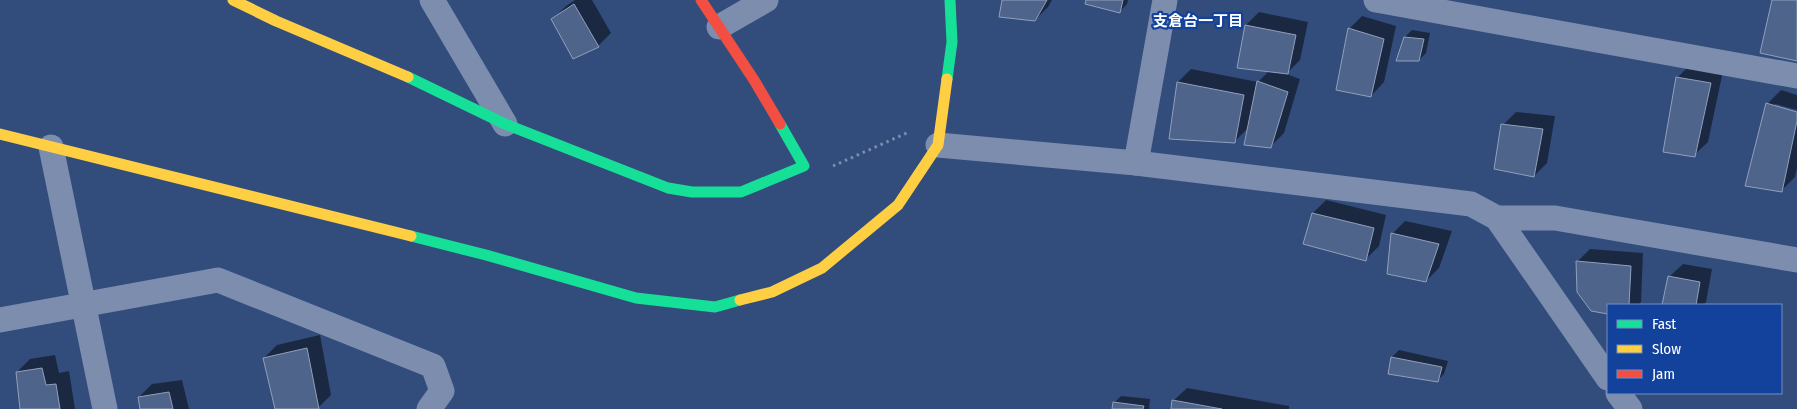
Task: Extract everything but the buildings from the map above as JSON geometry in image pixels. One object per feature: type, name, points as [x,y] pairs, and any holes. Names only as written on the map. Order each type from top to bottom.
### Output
[{"type":"street","points":[[233,0],[276,21],[429,86],[505,124],[668,188],[692,192],[741,192],[804,166],[754,80],[701,0]]},
{"type":"street","points":[[432,0],[505,124]]},
{"type":"street","points":[[719,27],[766,0]]},
{"type":"street","points":[[0,134],[486,255],[636,298],[715,308],[772,292],[822,268],[898,205],[938,145],[952,42],[950,0]]},
{"type":"street","points":[[1136,163],[1165,0]]},
{"type":"street","points":[[1376,0],[1797,76]]},
{"type":"street","points":[[938,145],[1136,163],[1471,204],[1497,218],[1607,377]]},
{"type":"street","points":[[51,147],[105,409]]},
{"type":"street","points":[[1497,218],[1555,218],[1797,260]]},
{"type":"street","points":[[0,320],[218,280],[433,366],[442,391],[430,409]]},
{"type":"street","points":[[1619,394],[1630,409]]},
{"type":"path","points":[[804,166],[825,170],[942,117]]},
{"type":"traffic: fast","points":[[947,79],[952,42],[950,0]]},
{"type":"traffic: fast","points":[[408,77],[505,124],[668,188],[692,192],[741,192],[804,166],[780,124]]},
{"type":"traffic: fast","points":[[411,236],[486,255],[636,298],[715,307],[740,300]]},
{"type":"traffic: slow","points":[[233,0],[276,21],[408,77]]},
{"type":"traffic: slow","points":[[740,300],[772,292],[822,268],[898,205],[938,145],[947,79]]},
{"type":"traffic: slow","points":[[0,134],[411,236]]},
{"type":"traffic: jam","points":[[701,0],[754,80],[780,124]]},
{"type":"district","name":"支倉台一丁目","points":[[1198,21]]}]
